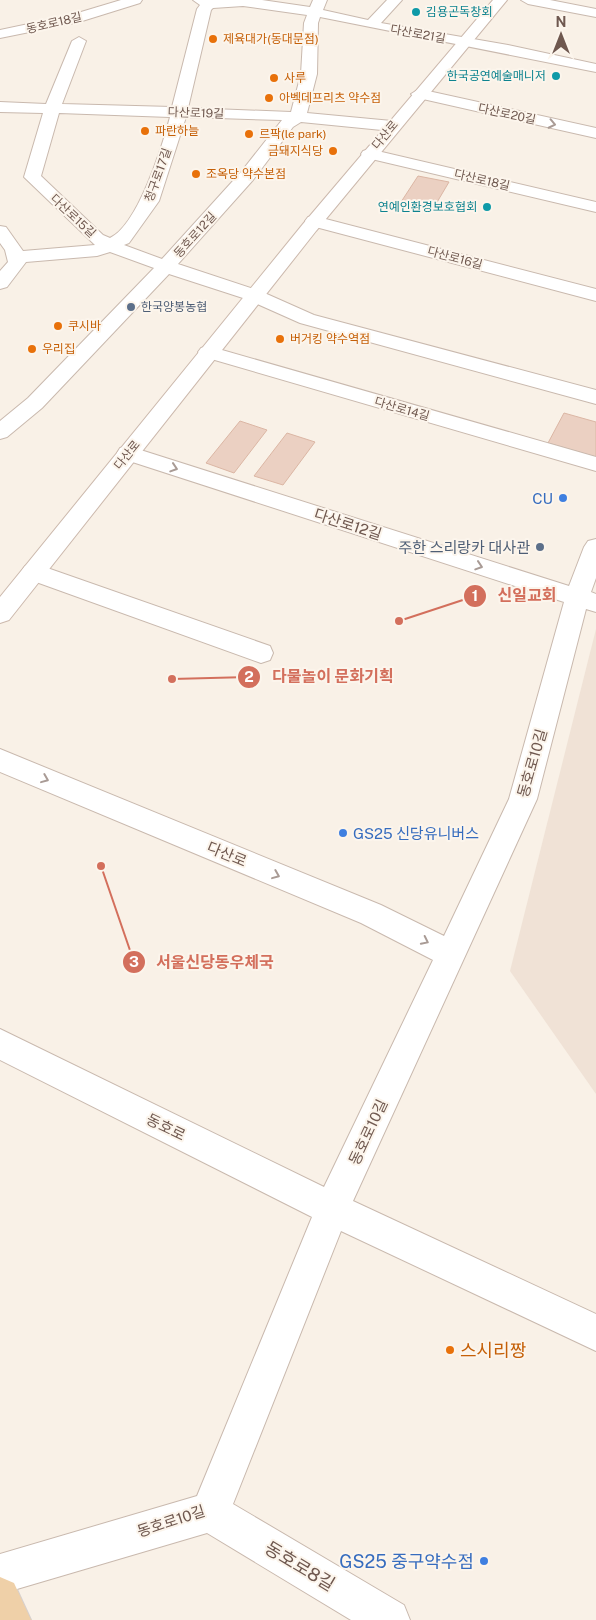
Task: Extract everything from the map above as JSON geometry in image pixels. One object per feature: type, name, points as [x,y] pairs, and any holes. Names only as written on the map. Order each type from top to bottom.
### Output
[{"type":"main road","points":[[0,1597],[10,1620]]},
{"type":"street","name":"동호로18길","points":[[0,34],[74,19],[135,0]]},
{"type":"street","name":"다산로21길","points":[[371,25],[395,0]]},
{"type":"street","name":"다산로","points":[[0,614],[253,295],[392,126],[500,0]]},
{"type":"street","points":[[528,0],[596,13]]},
{"type":"street","name":"다산로21길","points":[[205,1],[273,2],[318,6],[371,25],[596,68]]},
{"type":"street","name":"청구로17길","points":[[16,257],[97,251],[123,239],[150,201],[179,112],[205,1]]},
{"type":"street","points":[[298,117],[309,74],[311,23],[318,6]]},
{"type":"street","name":"다산로15길","points":[[79,41],[52,109],[32,177],[97,239],[131,256],[253,295]]},
{"type":"street","name":"다산로20길","points":[[419,94],[596,133]]},
{"type":"street","name":"다산로19길","points":[[0,107],[298,117],[392,126]]},
{"type":"street","name":"동호로12길","points":[[0,432],[35,403],[166,266],[247,176],[287,124],[298,117]]},
{"type":"street","name":"다산로18길","points":[[369,154],[596,207]]},
{"type":"street","name":"다산로16길","points":[[314,221],[596,295]]},
{"type":"street","points":[[0,231],[14,249],[17,263],[0,283]]},
{"type":"street","points":[[253,295],[307,318],[596,397]]},
{"type":"street","name":"다산로14길","points":[[208,352],[596,464]]},
{"type":"street","name":"다산로12길","points":[[128,453],[586,600]]},
{"type":"street","name":"동호로10길","points":[[0,1574],[210,1512],[332,1209],[523,800],[586,600],[596,547]]},
{"type":"street","points":[[33,572],[260,653]]},
{"type":"street","name":"다산로","points":[[0,760],[371,914],[451,954]]},
{"type":"street","name":"동호로","points":[[0,1044],[332,1209],[596,1333]]},
{"type":"street","name":"동호로8길","points":[[210,1512],[390,1620]]},
{"type":"shaded area","points":[[596,629],[596,1094],[510,971]]},
{"type":"building","points":[[418,176],[449,182],[433,209],[401,202]]},
{"type":"building","points":[[564,413],[596,422],[596,457],[548,443]]},
{"type":"building","points":[[240,421],[267,430],[234,473],[206,463]]},
{"type":"building","points":[[287,433],[315,442],[283,485],[254,476]]},
{"type":"place","name":"김용곤독창회","points":[[416,12]]},
{"type":"place","name":"제육대가(동대문점)","points":[[213,39]]},
{"type":"place","name":"한국공연예술매니저","points":[[556,76]]},
{"type":"place","name":"사루","points":[[274,78]]},
{"type":"place","name":"아벡데프리츠 약수점","points":[[269,98]]},
{"type":"place","name":"파란하늘","points":[[145,131]]},
{"type":"place","name":"르팍(le park)","points":[[249,134]]},
{"type":"place","name":"금돼지식당","points":[[333,151]]},
{"type":"place","name":"조옥당 약수본점","points":[[196,174]]},
{"type":"place","name":"연예인환경보호협회","points":[[487,207]]},
{"type":"place","name":"한국양봉농협","points":[[131,307]]},
{"type":"place","name":"쿠시바","points":[[58,326]]},
{"type":"place","name":"버거킹 약수역점","points":[[280,339]]},
{"type":"place","name":"우리집","points":[[32,349]]},
{"type":"place","name":"CU","points":[[563,498]]},
{"type":"place","name":"주한 스리랑카 대사관","points":[[540,547]]},
{"type":"place","name":"신일교회","points":[[399,621]]},
{"type":"place","name":"다물놀이 문화기획","points":[[172,679]]},
{"type":"place","name":"GS25 신당유니버스","points":[[343,833]]},
{"type":"place","name":"서울신당동우체국","points":[[101,866]]},
{"type":"place","name":"스시리짱","points":[[450,1350]]},
{"type":"place","name":"GS25 중구약수점","points":[[484,1561]]}]
